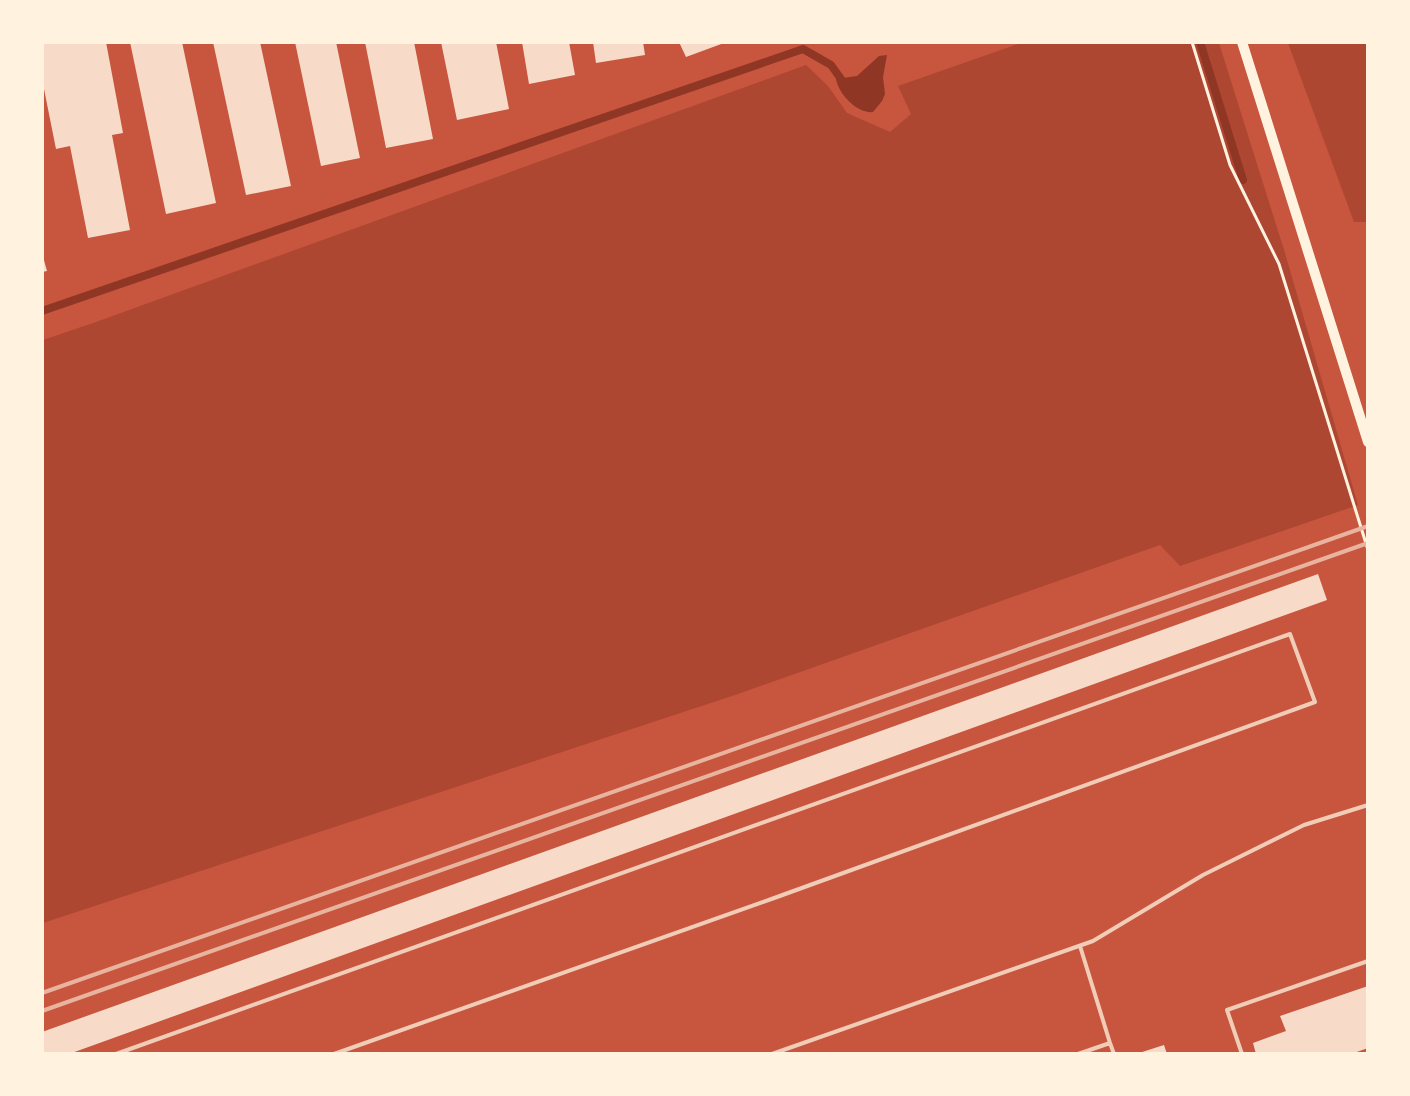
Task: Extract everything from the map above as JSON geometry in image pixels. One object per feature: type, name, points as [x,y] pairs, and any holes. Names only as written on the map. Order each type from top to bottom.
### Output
[{"type":"main road","points":[[1242,42],[1368,442]]},
{"type":"lane","points":[[116,1054],[1290,634],[1315,702],[777,897],[334,1054]]},
{"type":"lane","points":[[772,1054],[1093,941],[1211,871],[1304,825],[1368,805]]},
{"type":"lane","points":[[1080,946],[1114,1054]]},
{"type":"lane","points":[[1242,1054],[1227,1010],[1368,961]]},
{"type":"lane","points":[[1078,1054],[1110,1043]]},
{"type":"path","points":[[1192,42],[1230,165],[1279,264],[1368,550]]},
{"type":"shaded area","points":[[1021,43],[1219,43],[1285,253],[1358,505],[1180,566],[1160,545],[735,695],[43,923],[43,340],[806,65],[828,86],[847,113],[890,132],[911,114],[898,86]]},
{"type":"shaded area","points":[[1288,43],[1367,43],[1367,222],[1354,222]]},
{"type":"shaded area","points":[[887,55],[883,77],[885,94],[882,101],[873,112],[867,112],[855,107],[845,97],[836,79],[857,76],[879,56]]},
{"type":"building","points":[[42,42],[106,42],[123,133],[112,135],[130,230],[88,238],[70,146],[56,149],[42,79]]},
{"type":"building","points":[[130,42],[182,42],[216,203],[166,214]]},
{"type":"building","points":[[213,42],[260,42],[291,186],[246,195]]},
{"type":"building","points":[[295,42],[336,42],[360,158],[321,166]]},
{"type":"building","points":[[365,42],[414,42],[433,139],[386,148]]},
{"type":"building","points":[[441,42],[496,42],[509,109],[457,120]]},
{"type":"building","points":[[522,42],[569,42],[575,75],[529,84]]},
{"type":"building","points":[[593,42],[643,42],[645,55],[596,63]]},
{"type":"building","points":[[679,42],[724,42],[724,43],[686,57]]},
{"type":"building","points":[[42,253],[47,271],[42,272]]},
{"type":"building","points":[[1318,574],[1327,600],[69,1054],[42,1054],[42,1032]]},
{"type":"building","points":[[1368,986],[1368,1048],[1351,1054],[1256,1054],[1253,1043],[1286,1031],[1280,1016]]},
{"type":"building","points":[[1164,1045],[1167,1054],[1139,1054],[1139,1053]]},
{"type":"waterway","points":[[1200,42],[1243,180]]},
{"type":"waterway","points":[[42,311],[803,49],[831,65],[846,86]]},
{"type":"railway","points":[[42,993],[1368,526]]},
{"type":"railway","points":[[42,1011],[1368,543]]}]
